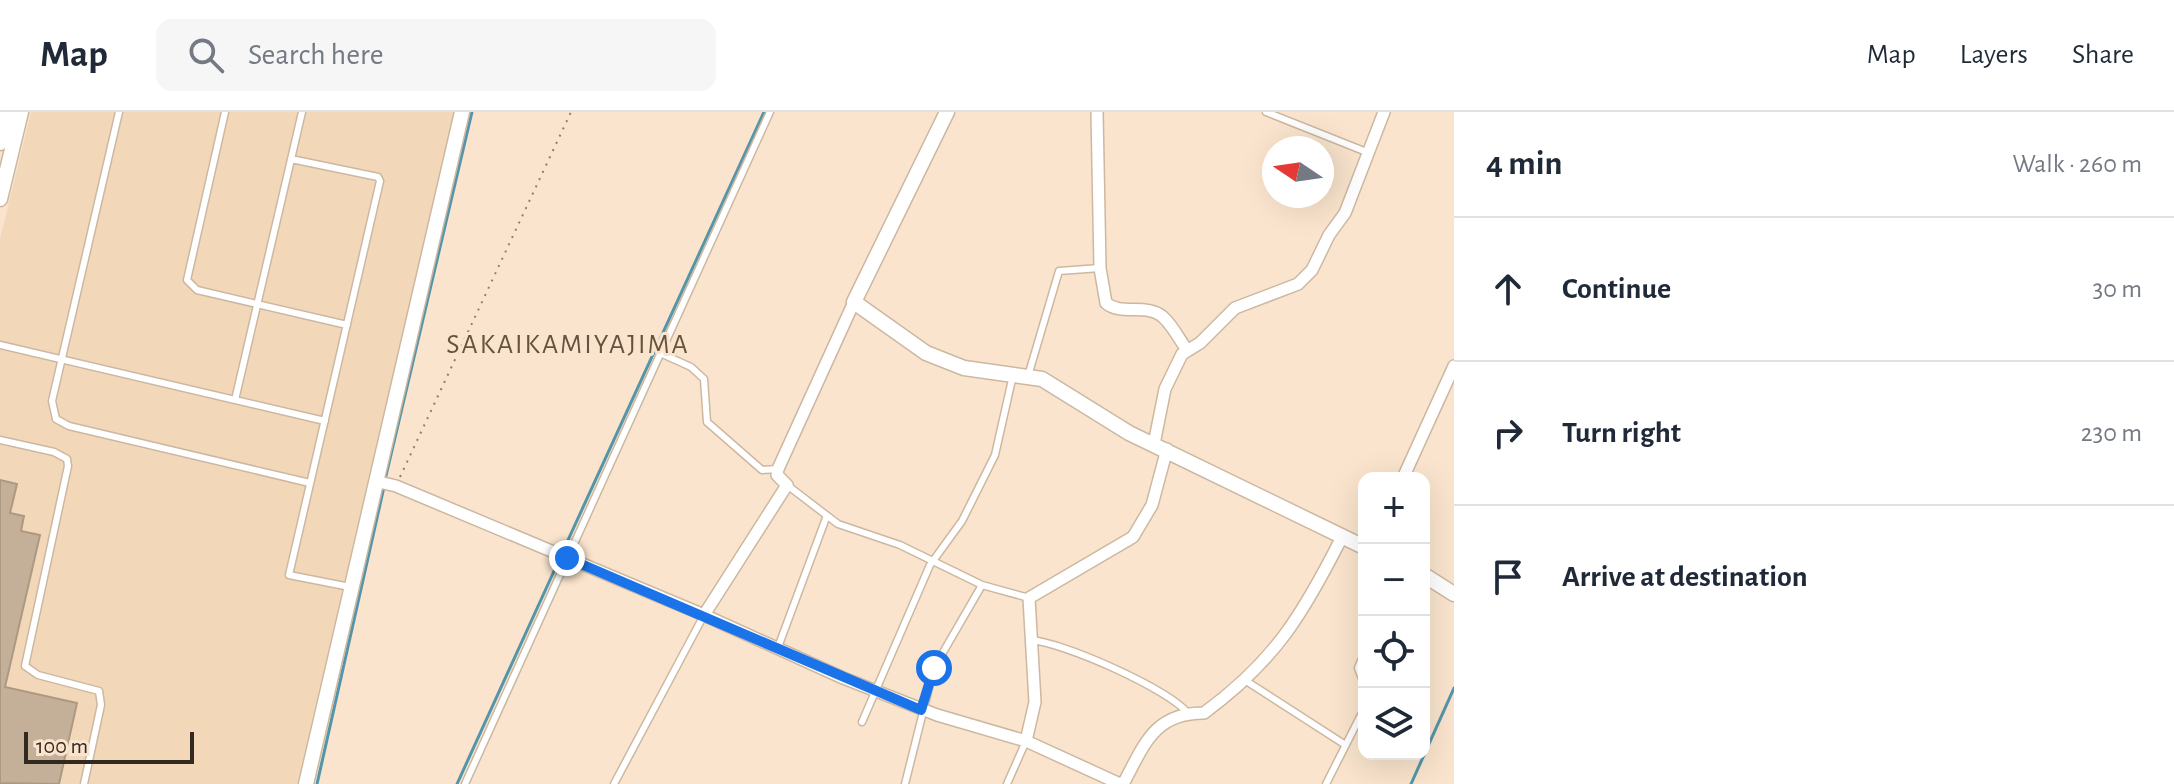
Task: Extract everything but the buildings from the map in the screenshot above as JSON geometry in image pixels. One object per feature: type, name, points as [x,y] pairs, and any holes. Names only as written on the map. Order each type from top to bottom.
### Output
[{"type":"street","points":[[0,143],[7,112]]},
{"type":"street","points":[[0,199],[21,112]]},
{"type":"street","points":[[306,784],[462,112]]},
{"type":"street","points":[[704,615],[787,485],[780,480],[778,469],[854,302],[947,112]]},
{"type":"street","points":[[1097,112],[1100,268],[1109,306],[1147,310],[1161,315],[1187,350]]},
{"type":"street","points":[[1026,741],[1035,702],[1029,598],[1133,537],[1152,505],[1165,389],[1178,359],[1246,301],[1298,284],[1307,276],[1345,213],[1384,112]]},
{"type":"street","points":[[854,302],[912,346],[937,359],[964,368],[1021,375],[1053,384],[1109,422],[1358,544]]},
{"type":"street","points":[[1406,472],[1454,366]]},
{"type":"street","points":[[375,481],[396,486],[704,615],[873,691],[921,710],[1026,741],[1121,784],[1152,731],[1188,713],[1204,713],[1243,679],[1299,620],[1342,537]]},
{"type":"street","points":[[1430,579],[1454,594]]},
{"type":"lane","points":[[119,112],[52,401],[53,413],[69,426],[310,483]]},
{"type":"lane","points":[[225,112],[187,280],[197,290],[347,325]]},
{"type":"lane","points":[[235,400],[302,112]]},
{"type":"lane","points":[[465,784],[770,112]]},
{"type":"lane","points":[[1266,112],[1369,153]]},
{"type":"lane","points":[[291,159],[378,177],[380,181],[289,575],[350,588]]},
{"type":"lane","points":[[862,722],[933,559],[962,521],[995,455],[1059,271],[1100,268]]},
{"type":"lane","points":[[0,345],[325,421]]},
{"type":"lane","points":[[660,353],[691,367],[704,379],[705,418],[711,429],[762,470],[778,469]]},
{"type":"lane","points":[[0,440],[54,452],[67,459],[25,666],[38,675],[99,691],[101,705],[84,784]]},
{"type":"lane","points":[[787,485],[826,518],[933,559],[982,585],[1029,598]]},
{"type":"lane","points":[[777,650],[826,518]]},
{"type":"lane","points":[[905,784],[921,710],[934,668],[951,632],[982,585]]},
{"type":"lane","points":[[614,784],[704,615]]},
{"type":"lane","points":[[1031,640],[1066,647],[1097,660],[1188,713]]},
{"type":"lane","points":[[1243,679],[1344,744]]},
{"type":"lane","points":[[1326,784],[1358,720]]},
{"type":"lane","points":[[1007,784],[1026,741]]},
{"type":"path","points":[[396,486],[571,112]]},
{"type":"shaded area","points":[[31,112],[454,112],[297,784],[0,784],[0,239]]},
{"type":"waterway","points":[[385,480],[472,112]]},
{"type":"waterway","points":[[563,551],[764,112]]},
{"type":"waterway","points":[[317,784],[384,487]]},
{"type":"waterway","points":[[457,784],[560,558]]},
{"type":"waterway","points":[[1411,784],[1454,688]]},
{"type":"district","name":"SAKAIKAMIYAJIMA","points":[[568,343]]},
{"type":"route","points":[[567,558],[921,710],[934,668]]}]
